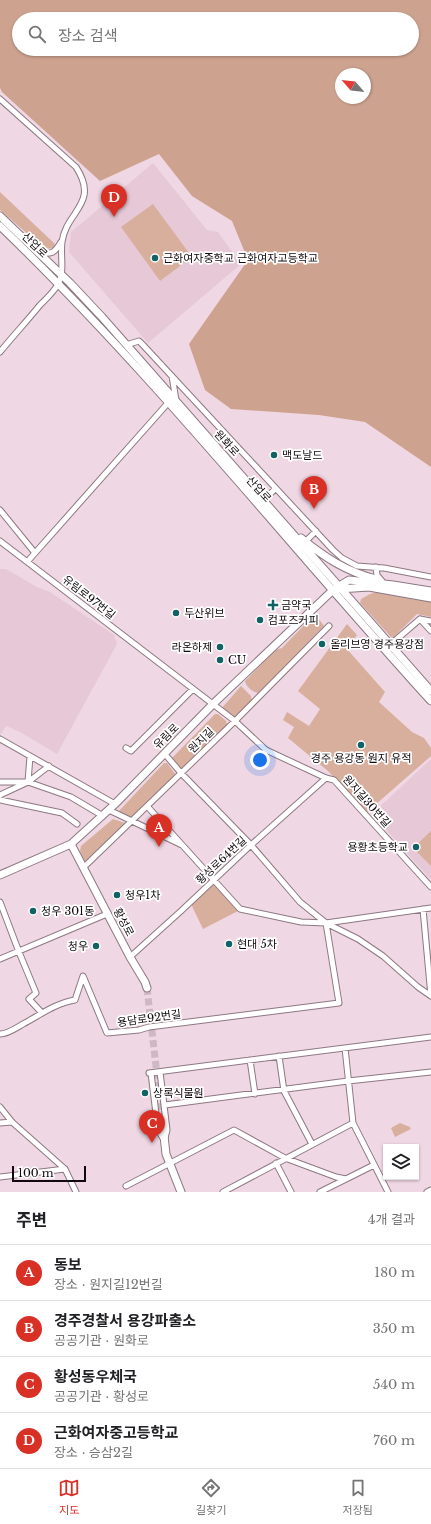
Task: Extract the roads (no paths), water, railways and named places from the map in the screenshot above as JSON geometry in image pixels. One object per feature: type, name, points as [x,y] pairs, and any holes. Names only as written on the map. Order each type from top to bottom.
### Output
[{"type":"street","points":[[0,99],[76,166],[82,176],[84,187],[84,197],[79,209],[66,228],[62,242],[58,284],[0,352]]},
{"type":"street","name":"원화로","points":[[0,216],[60,274],[126,345],[264,500],[337,588],[384,650],[431,701]]},
{"type":"street","name":"산업로","points":[[0,226],[58,284],[337,588]]},
{"type":"street","points":[[38,252],[49,254],[55,252],[62,242]]},
{"type":"street","points":[[126,345],[139,341],[275,489],[342,558],[357,566],[376,567],[431,577]]},
{"type":"street","points":[[172,376],[176,401]]},
{"type":"street","points":[[27,562],[168,403]]},
{"type":"street","points":[[264,500],[275,489]]},
{"type":"street","points":[[0,510],[35,552]]},
{"type":"street","points":[[278,516],[305,542],[331,561],[361,575],[393,585]]},
{"type":"street","points":[[305,542],[316,531]]},
{"type":"street","name":"유림로97번길","points":[[0,541],[213,704]]},
{"type":"street","points":[[361,575],[371,573],[376,567]]},
{"type":"street","points":[[376,567],[377,575],[382,581]]},
{"type":"street","points":[[337,588],[349,580],[431,591]]},
{"type":"street","points":[[337,588],[369,587],[431,598]]},
{"type":"street","name":"원화로","points":[[337,588],[431,691]]},
{"type":"street","name":"유림로","points":[[0,876],[71,844],[103,816],[213,704],[337,588]]},
{"type":"street","points":[[390,645],[420,619]]},
{"type":"street","points":[[420,619],[431,621]]},
{"type":"street","points":[[420,619],[431,631]]},
{"type":"street","name":"원지길","points":[[84,867],[235,721],[330,626]]},
{"type":"street","points":[[126,748],[131,751],[193,689]]},
{"type":"street","name":"원지길30번길","points":[[213,704],[235,721],[266,750],[326,778],[334,780],[431,887]]},
{"type":"street","points":[[0,739],[115,804]]},
{"type":"street","points":[[164,753],[181,773],[251,845],[300,902],[326,923],[358,939],[383,956],[418,988],[431,996],[430,959],[423,909]]},
{"type":"street","points":[[28,782],[30,756]]},
{"type":"street","points":[[0,795],[28,782],[49,766]]},
{"type":"street","name":"황성로64번길","points":[[130,957],[326,778]]},
{"type":"street","points":[[0,782],[28,782],[71,797],[103,816]]},
{"type":"street","points":[[0,800],[62,813],[78,824]]},
{"type":"street","points":[[148,806],[215,879],[240,909],[301,922],[326,923],[431,908]]},
{"type":"street","points":[[109,810],[185,846]]},
{"type":"street","name":"황성로","points":[[71,844],[147,988]]},
{"type":"street","points":[[0,903],[18,952],[36,993],[29,999],[42,1013]]},
{"type":"street","points":[[0,959],[107,914]]},
{"type":"street","name":"용담로92번길","points":[[0,1034],[4,1034],[15,1029],[42,1013],[65,1002],[75,1000],[83,976],[107,1033],[338,1003],[326,923]]},
{"type":"street","points":[[164,1140],[158,1130],[150,1073],[431,1037]]},
{"type":"street","points":[[345,1048],[353,1123],[388,1192]]},
{"type":"street","points":[[279,1056],[284,1091],[312,1144]]},
{"type":"street","points":[[250,1060],[255,1094]]},
{"type":"street","points":[[160,1072],[168,1130],[164,1140]]},
{"type":"street","points":[[165,1105],[284,1091],[348,1081],[431,1072]]},
{"type":"street","points":[[0,1107],[12,1122],[65,1169],[76,1192]]},
{"type":"street","points":[[0,1123],[12,1122]]},
{"type":"street","points":[[223,1192],[353,1123]]},
{"type":"street","points":[[163,1127],[166,1154],[180,1192]]},
{"type":"street","points":[[126,1186],[234,1130],[285,1158],[315,1170],[346,1179]]},
{"type":"street","points":[[276,1163],[291,1192]]},
{"type":"street","points":[[320,1192],[374,1165]]},
{"type":"street","points":[[0,1176],[65,1169]]},
{"type":"street","points":[[427,1192],[431,1190]]},
{"type":"tunnel","points":[[147,988],[163,1127]]},
{"type":"place","name":"근화여자중고등학교","points":[[114,217]]},
{"type":"place","name":"근화여자중학교 근화여자고등학교","points":[[155,258]]},
{"type":"place","name":"맥도날드","points":[[274,455]]},
{"type":"place","name":"경주경찰서 용강파출소","points":[[314,509]]},
{"type":"place","name":"금약국","points":[[273,605]]},
{"type":"place","name":"두산위브","points":[[176,613]]},
{"type":"place","name":"컴포즈커피","points":[[260,620]]},
{"type":"place","name":"올리브영 경주용강점","points":[[322,644]]},
{"type":"place","name":"라온하제","points":[[220,647]]},
{"type":"place","name":"CU","points":[[220,660]]},
{"type":"place","name":"경주 용강동 원지 유적","points":[[361,745]]},
{"type":"place","name":"동보","points":[[159,847]]},
{"type":"place","name":"용황초등학교","points":[[416,847]]},
{"type":"place","name":"청우1차","points":[[117,895]]},
{"type":"place","name":"청우 301동","points":[[33,911]]},
{"type":"place","name":"현대 5차","points":[[229,944]]},
{"type":"place","name":"청우","points":[[96,946]]},
{"type":"place","name":"상록식물원","points":[[145,1093]]},
{"type":"place","name":"황성동우체국","points":[[152,1143]]}]
